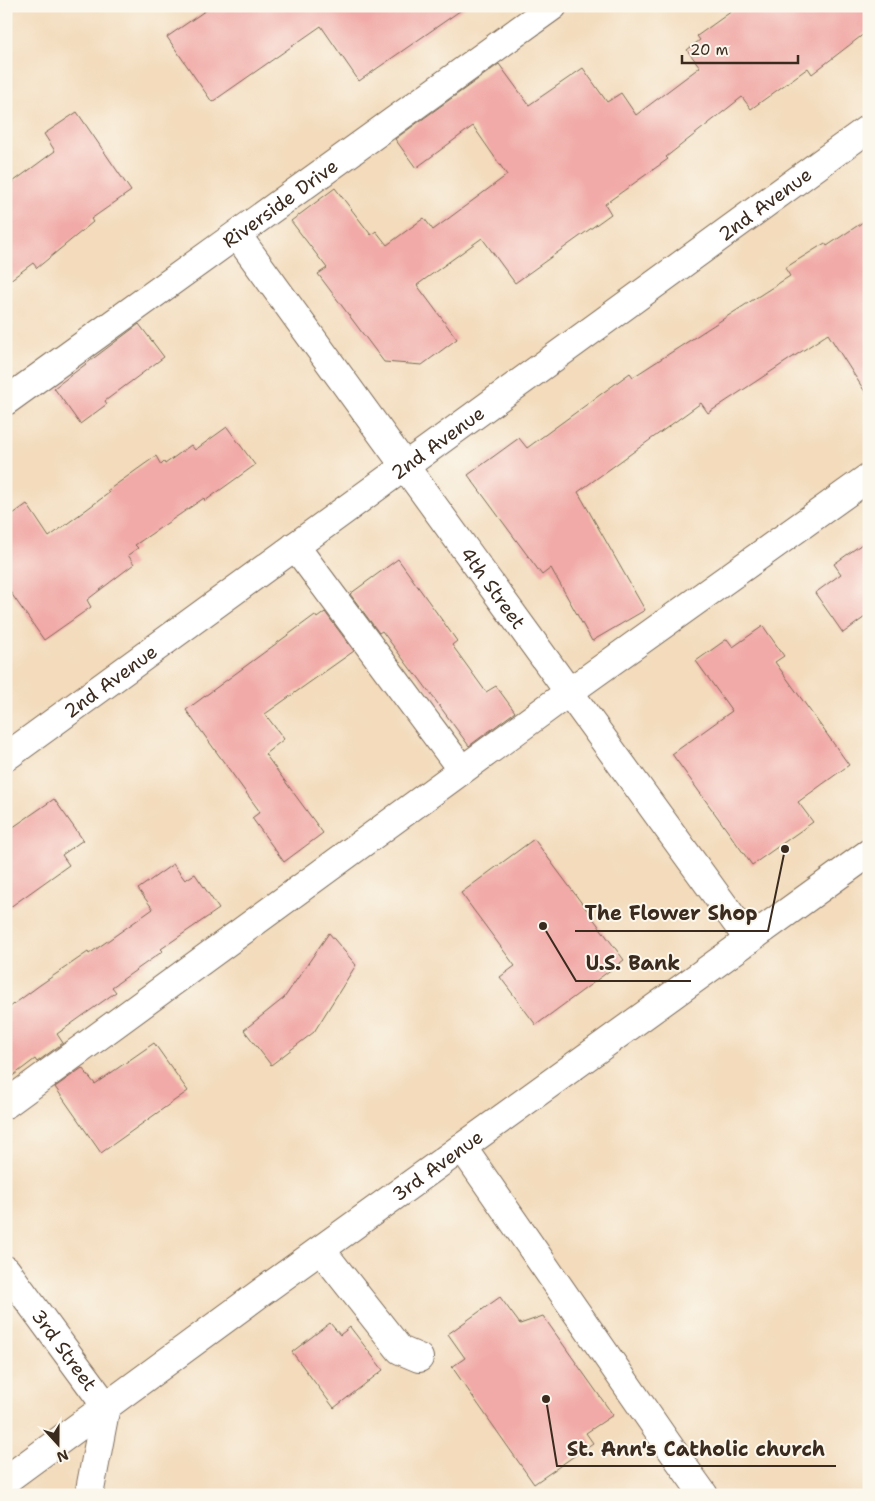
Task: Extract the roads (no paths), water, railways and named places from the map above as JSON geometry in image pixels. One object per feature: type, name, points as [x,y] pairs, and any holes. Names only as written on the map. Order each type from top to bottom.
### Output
[{"type":"street","name":"Riverside Drive","points":[[6,401],[553,6]]},
{"type":"street","name":"2nd Avenue","points":[[6,757],[869,128]]},
{"type":"street","name":"4th Street","points":[[237,235],[749,940]]},
{"type":"street","points":[[6,1104],[569,692],[869,477]]},
{"type":"street","points":[[295,546],[462,770]]},
{"type":"street","name":"3rd Avenue","points":[[6,1480],[869,853]]},
{"type":"street","points":[[462,1147],[704,1495]]},
{"type":"street","points":[[321,1250],[400,1350],[419,1358]]},
{"type":"street","name":"3rd Street","points":[[6,1270],[106,1406]]},
{"type":"street","points":[[89,1495],[106,1406]]},
{"type":"place","name":"The Flower Shop","points":[[785,849]]},
{"type":"place","name":"U.S. Bank","points":[[543,926]]},
{"type":"place","name":"St. Ann's Catholic church","points":[[546,1399]]}]
